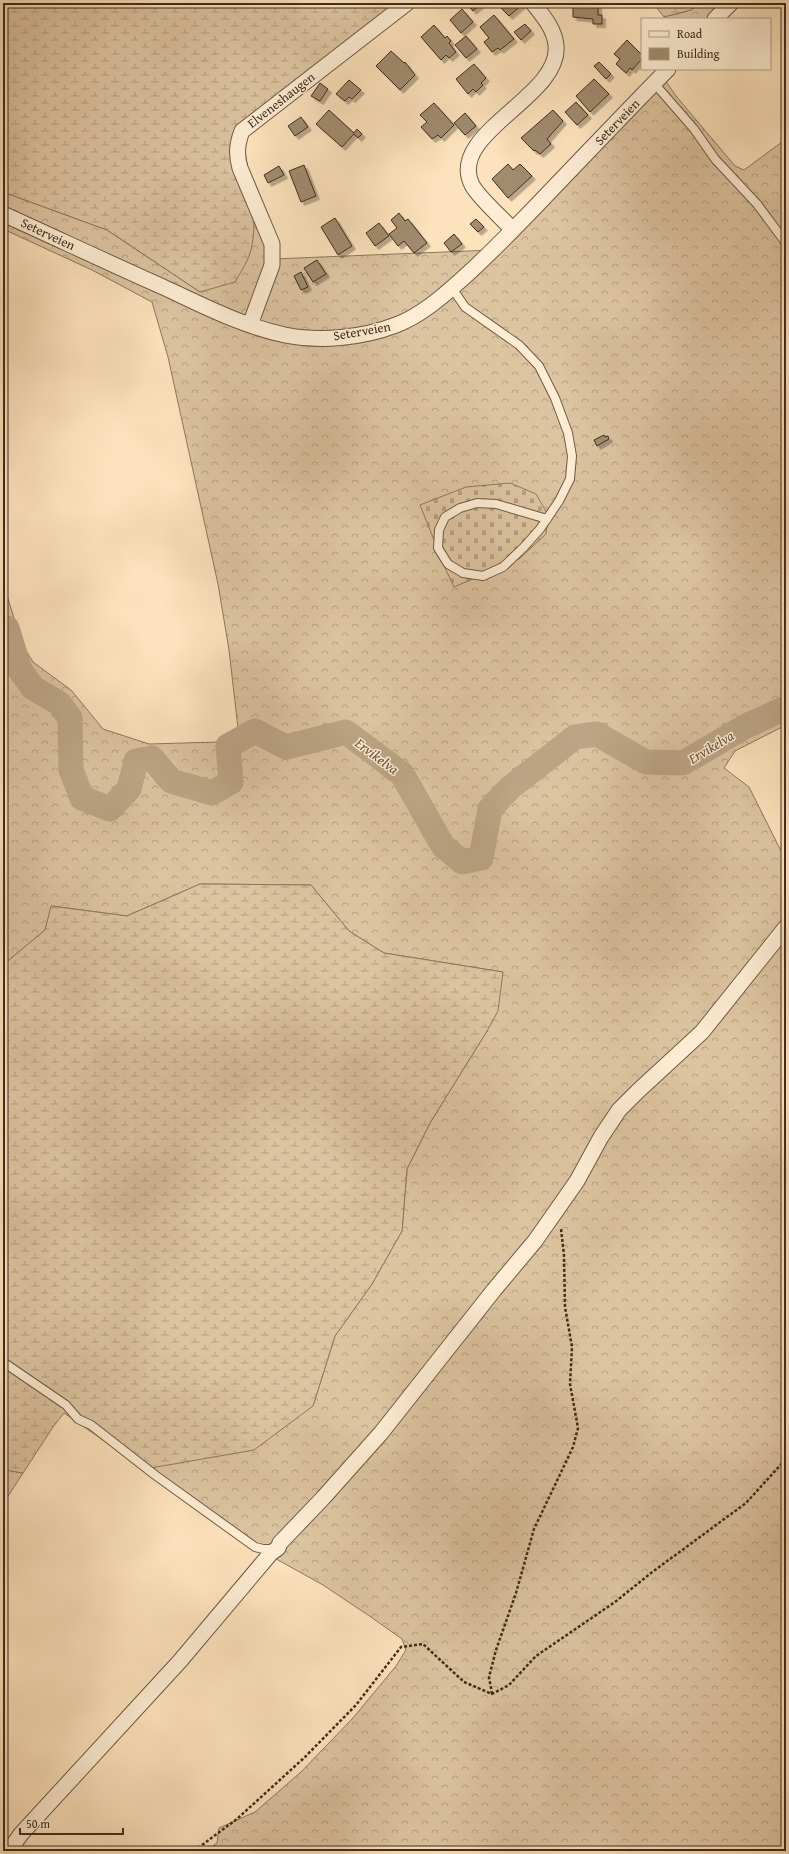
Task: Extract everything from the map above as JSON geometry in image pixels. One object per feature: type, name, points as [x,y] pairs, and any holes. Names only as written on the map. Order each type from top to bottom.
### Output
[{"type":"street","name":"Elveneshaugen","points":[[250,325],[272,265],[272,244],[240,168],[237,157],[238,142],[242,131],[407,3]]},
{"type":"street","points":[[513,230],[472,185],[469,163],[476,147],[544,79],[554,61],[556,47],[552,30],[533,3]]},
{"type":"street","points":[[716,18],[731,3]]},
{"type":"street","name":"Seterveien","points":[[3,214],[217,312],[250,325],[287,335],[316,338],[344,337],[370,332],[397,325],[434,303],[452,288],[493,251],[667,70]]},
{"type":"street","points":[[9,1851],[21,1834],[180,1661],[271,1554],[278,1548],[280,1543],[323,1498],[381,1433],[494,1290],[535,1241],[577,1181],[601,1137],[619,1110],[702,1032],[786,927]]},
{"type":"lane","points":[[654,83],[694,129],[715,159],[757,204],[786,243]]},
{"type":"lane","points":[[452,288],[465,307],[519,345],[539,366],[555,398],[568,433],[572,456],[570,479],[559,502],[546,519],[524,547],[503,567],[483,576],[463,573],[448,564],[438,548],[439,530],[445,517],[460,508],[477,503],[496,504],[546,519]]},
{"type":"lane","points":[[3,1362],[66,1405],[78,1419],[91,1425],[155,1475],[256,1547],[270,1550],[278,1548]]},
{"type":"path","points":[[492,1694],[489,1677],[496,1650],[516,1593],[534,1529],[573,1447],[578,1428],[570,1384],[572,1347],[565,1307],[564,1255],[558,1209]]},
{"type":"path","points":[[492,1694],[509,1685],[536,1656],[615,1602],[651,1573],[746,1504],[786,1458]]},
{"type":"path","points":[[194,1851],[237,1819],[306,1757],[356,1705],[401,1647],[422,1644],[464,1682],[492,1694]]},
{"type":"green space","points":[[3,3],[404,3],[241,128],[252,191],[254,224],[250,253],[235,282],[200,292],[107,230],[3,192]]},
{"type":"green space","points":[[653,3],[699,3],[691,10],[664,17]]},
{"type":"green space","points":[[699,3],[739,3],[725,18],[664,17],[691,10]]},
{"type":"green space","points":[[665,80],[676,96],[735,166],[744,170],[786,139],[786,725],[735,751],[724,768],[749,787],[786,861],[786,1851],[206,1851],[217,1843],[219,1828],[255,1812],[301,1772],[353,1718],[396,1666],[406,1650],[402,1639],[368,1615],[323,1585],[278,1560],[145,1469],[313,1406],[335,1336],[372,1284],[402,1231],[407,1169],[430,1123],[487,1031],[503,972],[384,953],[349,931],[311,885],[200,884],[127,916],[52,906],[45,930],[3,965],[3,589],[5,589],[22,644],[33,662],[71,690],[103,729],[149,744],[217,742],[234,735],[238,728],[229,650],[218,584],[168,357],[152,302],[92,270],[3,229],[3,192],[107,230],[200,292],[253,208],[273,259],[493,250]]},
{"type":"green space","points":[[510,483],[536,494],[548,515],[546,534],[519,559],[454,587],[420,505],[466,487]]},
{"type":"green space","points":[[200,884],[311,885],[349,931],[384,953],[503,972],[498,1011],[430,1123],[407,1169],[402,1231],[372,1284],[335,1336],[313,1406],[254,1450],[145,1469],[64,1413],[23,1473],[11,1471],[3,1468],[3,965],[45,930],[51,906],[127,916]]},
{"type":"green space","points":[[3,1468],[23,1473],[3,1504]]},
{"type":"building","points":[[466,3],[482,3],[473,11]]},
{"type":"building","points":[[502,3],[523,4],[509,16],[499,6]]},
{"type":"building","points":[[573,3],[598,3],[598,15],[602,15],[602,24],[593,24],[593,19],[573,17]]},
{"type":"building","points":[[462,9],[473,22],[461,33],[450,20]]},
{"type":"building","points":[[494,15],[514,39],[500,50],[498,48],[492,52],[484,42],[489,38],[480,27]]},
{"type":"building","points":[[525,24],[531,31],[521,40],[514,32]]},
{"type":"building","points":[[434,25],[445,38],[447,36],[451,41],[449,43],[456,52],[449,58],[446,55],[441,60],[421,37]]},
{"type":"building","points":[[466,36],[477,49],[466,58],[455,45]]},
{"type":"building","points":[[627,40],[641,54],[641,60],[632,70],[630,68],[626,73],[616,64],[620,59],[614,54]]},
{"type":"building","points":[[391,51],[404,63],[405,62],[415,75],[400,90],[376,66]]},
{"type":"building","points":[[599,62],[611,74],[606,79],[594,66]]},
{"type":"building","points":[[474,64],[486,78],[481,83],[483,85],[476,92],[473,89],[468,94],[456,79]]},
{"type":"building","points":[[594,79],[609,94],[590,112],[576,96]]},
{"type":"building","points":[[349,80],[361,90],[352,99],[349,97],[345,101],[336,94]]},
{"type":"building","points":[[320,83],[328,89],[320,101],[311,96]]},
{"type":"building","points":[[576,102],[588,115],[577,125],[565,112]]},
{"type":"building","points":[[434,103],[454,125],[441,138],[438,135],[432,139],[421,127],[427,122],[420,115]]},
{"type":"building","points":[[329,110],[354,133],[357,129],[362,134],[358,138],[354,134],[342,147],[316,124]]},
{"type":"building","points":[[553,110],[563,121],[547,139],[551,144],[540,154],[535,150],[534,151],[521,138]]},
{"type":"building","points":[[465,113],[476,126],[465,135],[454,123]]},
{"type":"building","points":[[301,117],[308,127],[295,136],[288,126]]},
{"type":"building","points":[[508,164],[513,170],[520,164],[532,176],[508,198],[492,179]]},
{"type":"building","points":[[304,165],[316,196],[301,202],[289,171]]},
{"type":"building","points":[[279,166],[284,175],[268,183],[264,175]]},
{"type":"building","points":[[399,213],[405,221],[408,219],[427,243],[414,253],[404,241],[398,246],[389,234],[397,228],[391,220]]},
{"type":"building","points":[[335,218],[352,246],[338,255],[321,227]]},
{"type":"building","points":[[476,219],[484,227],[478,232],[470,224]]},
{"type":"building","points":[[379,223],[389,236],[375,246],[366,233]]},
{"type":"building","points":[[454,234],[462,244],[451,252],[444,243]]},
{"type":"building","points":[[317,260],[326,274],[313,282],[304,268]]},
{"type":"building","points":[[301,272],[308,287],[301,290],[294,276]]},
{"type":"building","points":[[604,435],[605,437],[608,436],[609,439],[597,446],[594,440]]},
{"type":"waterway","name":"Ervikelva","points":[[3,628],[7,628],[20,670],[33,688],[59,703],[70,718],[71,770],[82,798],[110,809],[129,789],[136,761],[152,758],[171,781],[212,793],[231,782],[228,746],[255,731],[286,747],[346,732],[402,774],[443,846],[462,862],[481,858],[490,809],[511,787],[575,737],[597,734],[646,762],[683,763],[746,726],[786,708]]}]
